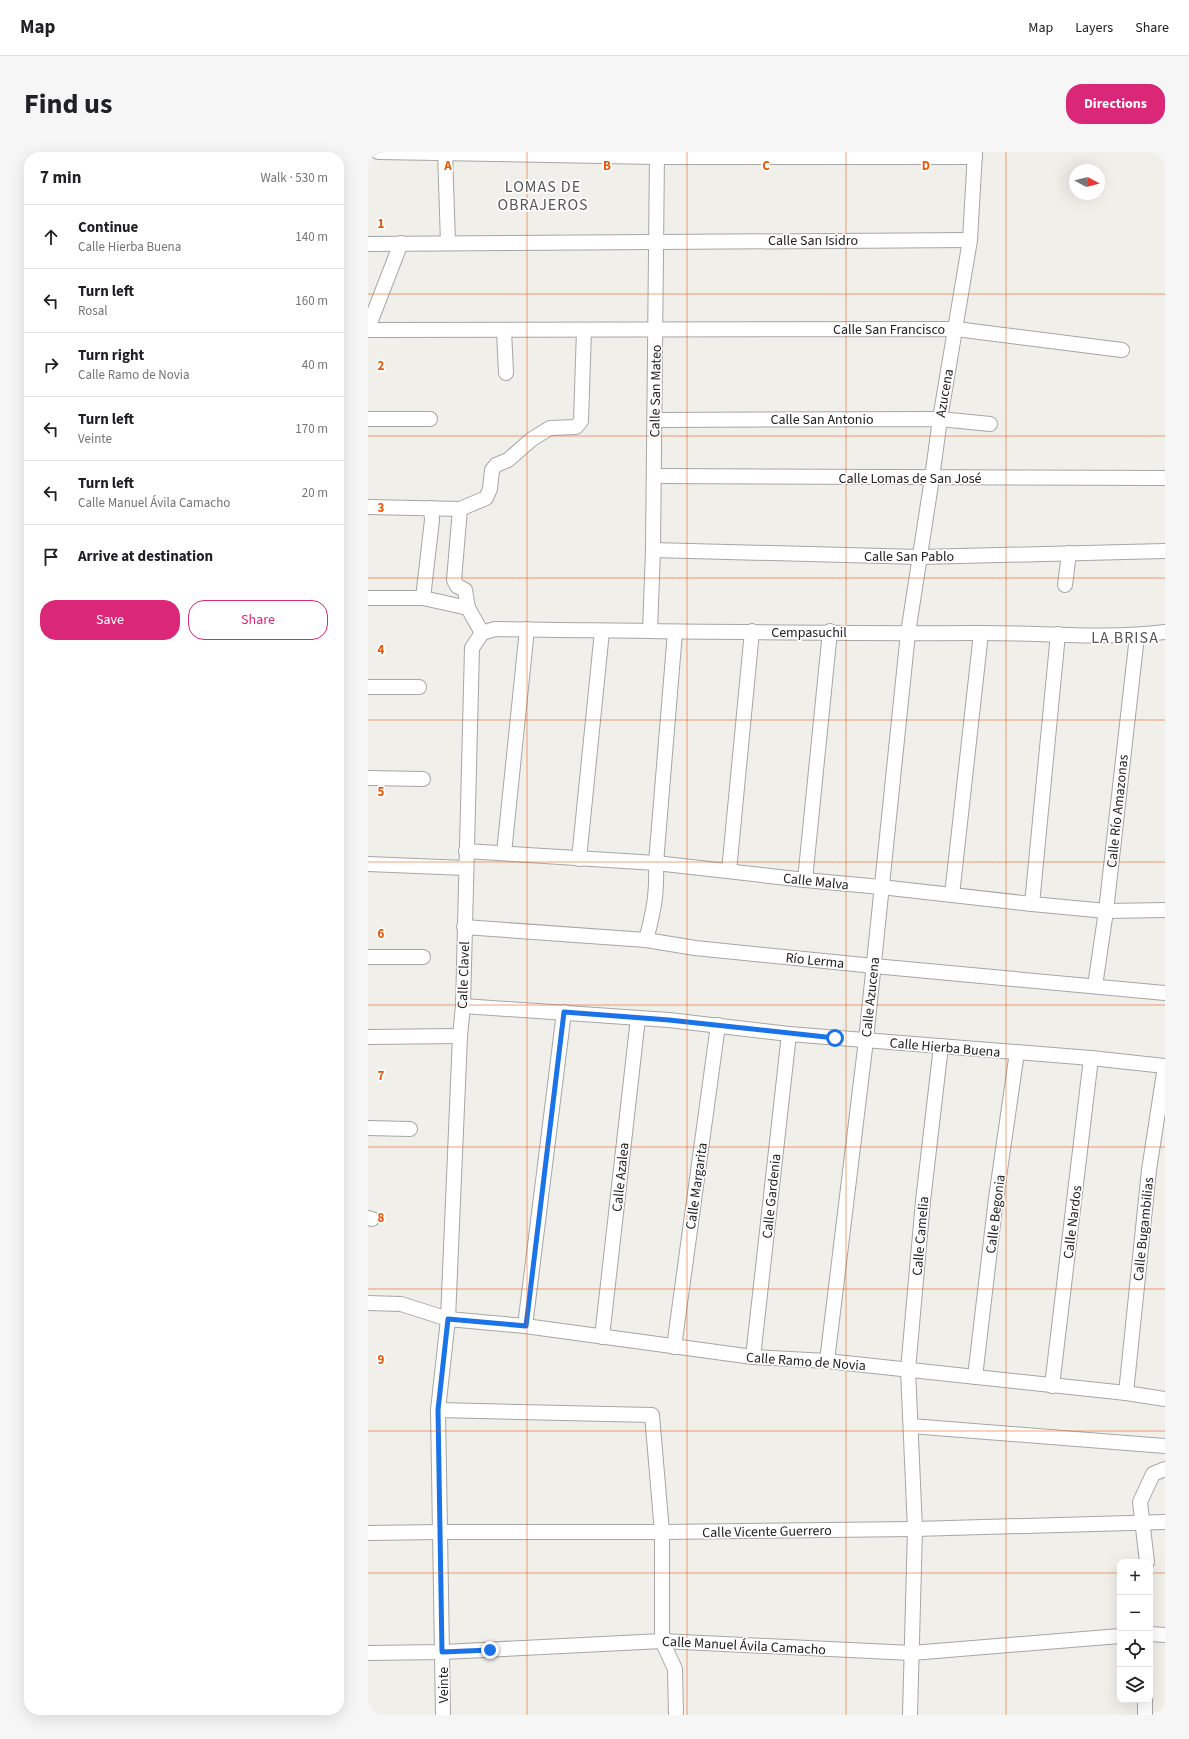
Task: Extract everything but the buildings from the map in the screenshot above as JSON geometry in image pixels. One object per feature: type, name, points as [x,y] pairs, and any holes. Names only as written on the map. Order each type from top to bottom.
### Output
[{"type":"street","points":[[378,152],[975,154]]},
{"type":"street","points":[[445,152],[448,243]]},
{"type":"street","name":"Calle San Mateo","points":[[650,631],[653,550],[657,154]]},
{"type":"street","name":"Azucena","points":[[908,633],[940,419],[970,240],[975,154]]},
{"type":"street","name":"Calle San Isidro","points":[[368,244],[970,240]]},
{"type":"street","points":[[368,329],[401,243]]},
{"type":"street","name":"Calle San Francisco","points":[[368,329],[956,329],[1122,350]]},
{"type":"street","points":[[504,330],[506,374]]},
{"type":"street","points":[[368,507],[460,509],[486,498],[490,489],[492,470],[496,465],[508,460],[532,439],[550,428],[576,427],[581,421],[584,330]]},
{"type":"street","points":[[368,419],[430,419]]},
{"type":"street","name":"Calle San Antonio","points":[[654,420],[940,419],[990,424]]},
{"type":"street","name":"Calle Lomas de San José","points":[[654,476],[1165,478]]},
{"type":"street","points":[[423,598],[432,520],[431,508]]},
{"type":"street","points":[[460,509],[454,580],[457,586],[464,590],[468,608],[482,633]]},
{"type":"street","name":"Calle San Pablo","points":[[653,550],[920,557],[1165,551]]},
{"type":"street","points":[[1066,585],[1069,553]]},
{"type":"street","points":[[368,598],[423,598],[468,608]]},
{"type":"street","name":"Cempasuchil","points":[[482,633],[495,629],[675,632],[752,631],[981,633],[1137,636],[1165,632]]},
{"type":"street","points":[[504,853],[527,629]]},
{"type":"street","points":[[579,859],[602,631]]},
{"type":"street","points":[[729,871],[752,631]]},
{"type":"street","points":[[646,940],[657,890],[656,863],[675,632]]},
{"type":"street","points":[[805,880],[830,632]]},
{"type":"street","name":"Calle Clavel","points":[[448,1319],[460,1036],[463,1006],[472,648],[482,633]]},
{"type":"street","name":"Calle Azucena","points":[[827,1361],[866,1040],[908,633]]},
{"type":"street","points":[[952,895],[981,633]]},
{"type":"street","points":[[1032,904],[1058,634]]},
{"type":"street","name":"Calle Río Amazonas","points":[[1095,986],[1106,911],[1137,636]]},
{"type":"street","points":[[368,688],[419,687]]},
{"type":"street","points":[[368,778],[424,779]]},
{"type":"street","name":"Calle Malva","points":[[466,851],[656,863],[1106,911],[1165,910]]},
{"type":"street","points":[[368,864],[466,868]]},
{"type":"street","name":"Río Lerma","points":[[464,927],[646,940],[695,948],[1165,993]]},
{"type":"street","points":[[368,957],[423,957]]},
{"type":"street","name":"Calle Hierba Buena","points":[[463,1006],[638,1018],[718,1025],[789,1034],[1091,1058],[1165,1066]]},
{"type":"street","points":[[526,1326],[564,1012]]},
{"type":"street","name":"Calle Azalea","points":[[602,1337],[638,1018]]},
{"type":"street","name":"Calle Margarita","points":[[674,1347],[718,1025]]},
{"type":"street","name":"Calle Gardenia","points":[[753,1357],[789,1034]]},
{"type":"street","points":[[368,1037],[460,1036]]},
{"type":"street","name":"Calle Camelia","points":[[910,1715],[915,1530],[908,1370],[923,1201],[941,1046]]},
{"type":"street","name":"Calle Begonia","points":[[975,1377],[996,1198],[1017,1052]]},
{"type":"street","name":"Calle Nardos","points":[[1052,1386],[1091,1058]]},
{"type":"street","name":"Calle Bugambilias","points":[[1126,1393],[1149,1170],[1165,1066]]},
{"type":"street","points":[[368,1128],[410,1129]]},
{"type":"street","name":"Calle Ramo de Novia","points":[[368,1303],[401,1304],[448,1319],[526,1326],[753,1357],[827,1361],[1126,1393],[1165,1399]]},
{"type":"street","name":"Veinte","points":[[443,1715],[438,1410],[448,1319]]},
{"type":"street","points":[[438,1410],[652,1415],[662,1532],[662,1641],[675,1669],[676,1715]]},
{"type":"street","points":[[911,1426],[1165,1446]]},
{"type":"street","points":[[1147,1559],[1140,1502],[1153,1474],[1165,1469]]},
{"type":"street","name":"Calle Vicente Guerrero","points":[[368,1534],[440,1532],[915,1530],[1165,1522]]},
{"type":"street","points":[[1153,1634],[1165,1635]]},
{"type":"street","name":"Calle Manuel Ávila Camacho","points":[[368,1653],[442,1652],[662,1641],[912,1653],[1117,1636]]},
{"type":"street","points":[[1145,1703],[1145,1715]]},
{"type":"district","name":"LOMAS DE OBRAJEROS","points":[[543,195]]},
{"type":"district","name":"LA BRISA","points":[[1125,637]]},
{"type":"route","points":[[490,1650],[442,1652],[438,1410],[448,1319],[526,1326],[564,1012],[669,1020],[835,1038]]}]
